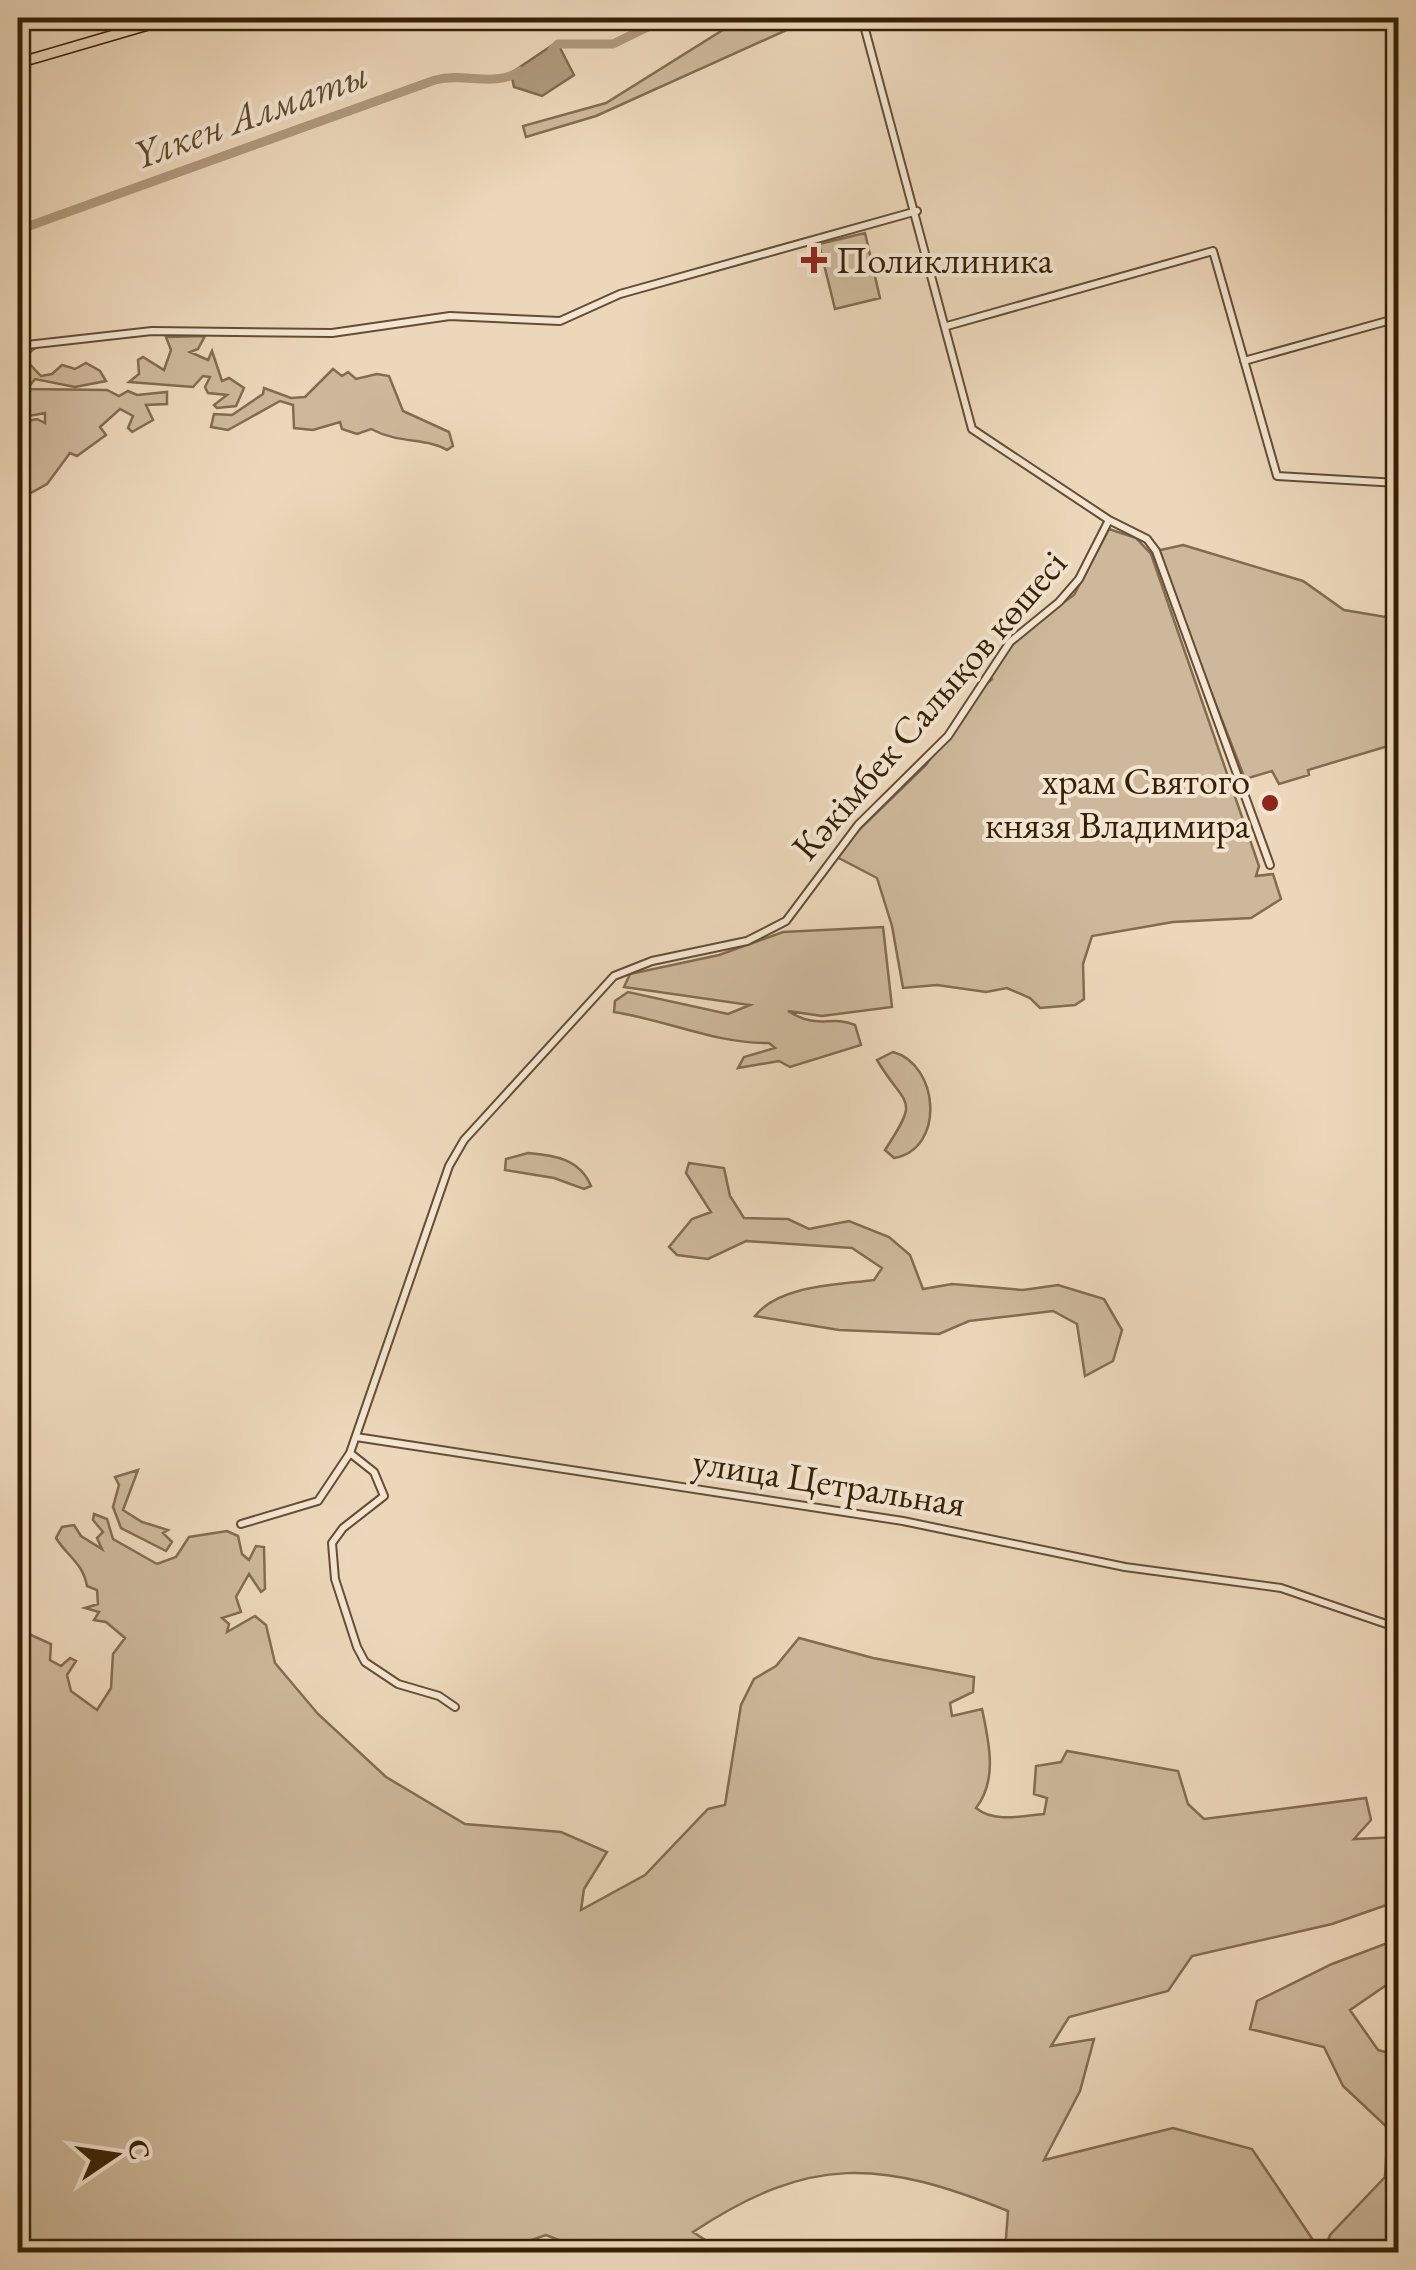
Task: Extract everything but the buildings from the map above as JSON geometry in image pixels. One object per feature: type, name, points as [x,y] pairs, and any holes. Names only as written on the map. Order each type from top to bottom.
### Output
[{"type":"main road","points":[[18,63],[172,18]]},
{"type":"street","points":[[862,18],[917,211],[972,429],[1108,520],[1147,539],[1167,573],[1270,864]]},
{"type":"street","points":[[18,346],[152,331],[332,333],[450,316],[560,322],[620,294],[917,211]]},
{"type":"street","points":[[947,326],[1213,251],[1277,476],[1398,483]]},
{"type":"street","points":[[1244,361],[1398,318]]},
{"type":"street","name":"Кәкімбек Салықов көшесі","points":[[240,1524],[315,1503],[350,1453],[389,1350],[428,1220],[464,1140],[614,976],[652,960],[747,941],[786,921],[858,825],[948,736],[1010,642],[1059,602],[1079,579],[1108,520]]},
{"type":"street","name":"улица Цетральная","points":[[356,1436],[903,1520],[1124,1567],[1291,1592],[1398,1628]]},
{"type":"street","points":[[350,1453],[374,1472],[384,1492],[379,1504],[344,1528],[332,1543],[335,1579],[356,1647],[365,1662],[398,1684],[439,1696],[455,1707]]},
{"type":"shaded area","points":[[742,18],[813,18],[596,116],[526,137],[523,126],[606,103]]},
{"type":"shaded area","points":[[557,42],[574,75],[542,96],[514,87],[511,73]]},
{"type":"shaded area","points":[[865,233],[880,298],[835,309],[819,244]]},
{"type":"shaded area","points":[[205,336],[198,349],[190,352],[208,360],[212,351],[222,381],[229,378],[244,388],[236,406],[214,405],[227,395],[208,393],[205,387],[210,377],[203,376],[193,387],[129,382],[139,374],[138,360],[143,357],[164,370],[171,350],[166,337]]},
{"type":"shaded area","points":[[18,349],[34,349],[23,357],[41,376],[52,374],[62,365],[75,369],[86,363],[100,371],[106,381],[75,387],[35,379],[27,389],[107,390],[119,396],[128,391],[137,395],[167,392],[167,404],[146,405],[153,420],[132,432],[128,428],[133,416],[120,409],[100,427],[106,435],[77,456],[70,453],[47,484],[18,500],[18,423],[37,419],[45,423],[45,413],[18,418]]},
{"type":"shaded area","points":[[333,369],[342,376],[348,372],[356,379],[377,374],[389,376],[403,411],[449,432],[453,446],[447,450],[371,429],[357,434],[342,429],[340,422],[313,430],[294,428],[293,405],[280,401],[228,430],[211,427],[214,414],[232,415],[263,394],[264,388],[291,398],[305,397]]},
{"type":"shaded area","points":[[1109,529],[1136,538],[1151,554],[1259,866],[1256,876],[1273,874],[1281,899],[1251,918],[1173,922],[1092,936],[1083,964],[1084,999],[1075,1005],[1040,1008],[1030,998],[1007,988],[986,992],[937,985],[903,988],[892,926],[877,878],[833,855],[926,765],[971,698],[992,679],[987,672],[1029,627],[1074,595]]},
{"type":"shaded area","points":[[1183,545],[1303,581],[1344,610],[1398,619],[1398,743],[1308,770],[1309,775],[1279,784],[1272,771],[1245,779],[1156,551]]},
{"type":"shaded area","points":[[883,927],[892,1007],[822,1016],[788,1011],[808,1020],[855,1025],[861,1045],[790,1067],[779,1061],[738,1068],[744,1057],[775,1048],[769,1043],[730,1040],[614,1012],[615,1001],[628,992],[728,1014],[750,1005],[624,987],[630,974],[719,955],[783,932]]},
{"type":"shaded area","points":[[893,1052],[920,1072],[930,1106],[929,1124],[922,1139],[911,1151],[894,1158],[885,1150],[903,1120],[905,1103],[877,1060]]},
{"type":"shaded area","points":[[528,1153],[573,1164],[591,1186],[584,1189],[554,1178],[505,1170],[506,1159]]},
{"type":"shaded area","points":[[689,1163],[724,1168],[730,1196],[744,1218],[788,1219],[809,1229],[849,1221],[889,1237],[910,1255],[923,1289],[952,1284],[1023,1290],[1058,1285],[1104,1299],[1122,1330],[1113,1361],[1085,1376],[1077,1324],[1053,1311],[969,1321],[939,1334],[839,1330],[755,1316],[794,1292],[874,1280],[882,1268],[852,1248],[746,1241],[708,1259],[677,1255],[669,1247],[692,1219],[711,1212],[686,1173]]},
{"type":"shaded area","points":[[138,1470],[123,1510],[142,1522],[168,1530],[163,1533],[172,1542],[166,1551],[121,1528],[113,1507],[119,1485],[115,1477]]},
{"type":"shaded area","points":[[94,1514],[107,1519],[113,1539],[157,1564],[176,1557],[189,1537],[227,1531],[238,1536],[242,1554],[249,1560],[256,1546],[264,1547],[265,1589],[261,1592],[249,1574],[236,1597],[241,1612],[222,1618],[229,1624],[227,1632],[255,1616],[266,1625],[275,1663],[318,1714],[386,1777],[465,1824],[561,1832],[607,1852],[584,1889],[581,1910],[645,1875],[708,1809],[725,1805],[741,1705],[754,1679],[776,1666],[799,1638],[873,1658],[974,1677],[973,1692],[950,1703],[952,1716],[982,1709],[989,1773],[976,1808],[991,1816],[1044,1814],[1047,1798],[1034,1794],[1036,1766],[1061,1762],[1067,1751],[1178,1771],[1188,1804],[1204,1819],[1366,1798],[1371,1820],[1354,1839],[1398,1837],[1398,1901],[1332,1924],[1192,1956],[1168,1991],[1069,2017],[1051,2046],[1094,2039],[1080,2091],[1044,2160],[1173,2128],[1252,2149],[1321,2252],[1005,2252],[1008,2211],[922,2182],[847,2173],[774,2189],[693,2232],[722,2251],[746,2252],[590,2252],[546,2235],[531,2240],[542,2252],[18,2252],[18,1629],[51,1644],[50,1660],[61,1666],[70,1658],[76,1661],[67,1675],[71,1691],[97,1710],[111,1688],[113,1654],[125,1638],[106,1622],[94,1620],[99,1612],[85,1608],[98,1604],[97,1590],[87,1586],[78,1565],[56,1538],[62,1527],[74,1525],[81,1536],[102,1549],[97,1538],[103,1532],[93,1520]]},
{"type":"shaded area","points":[[1398,1939],[1398,1977],[1350,2010],[1378,2050],[1392,2054],[1398,2049],[1398,2252],[1324,2252],[1330,2235],[1385,2177],[1388,2128],[1343,2086],[1324,2047],[1250,2029],[1257,2001],[1332,1964]]},
{"type":"waterway","name":"Үлкен Алматы","points":[[552,50],[558,44],[613,44],[666,18]]},
{"type":"waterway","name":"Үлкен Алматы","points":[[18,230],[435,80],[500,78],[520,71]]},
{"type":"place","name":"Поликлиника","points":[[814,260]]},
{"type":"place","name":"храм Святого князя Владимира","points":[[1270,803]]}]
